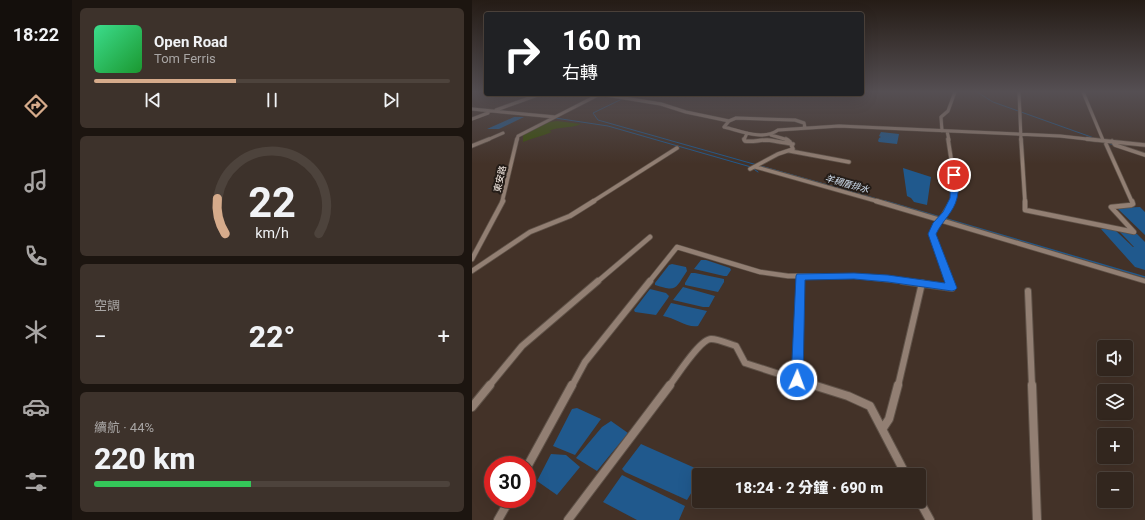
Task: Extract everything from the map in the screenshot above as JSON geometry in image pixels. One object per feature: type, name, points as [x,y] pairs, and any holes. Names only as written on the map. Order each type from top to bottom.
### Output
[{"type":"street","points":[[531,116],[554,118],[557,116]]},
{"type":"street","points":[[539,116],[554,118]]},
{"type":"street","points":[[706,116],[729,121]]},
{"type":"street","points":[[942,116],[942,131]]},
{"type":"street","points":[[1020,116],[1024,210],[1134,232],[1111,207],[1133,204],[1093,116]]},
{"type":"street","name":"東安路","points":[[472,259],[503,200],[518,136],[554,118]]},
{"type":"street","points":[[790,151],[793,149],[793,144],[789,139],[771,135],[747,133],[724,127],[729,121],[736,118],[795,120],[804,123],[805,128]]},
{"type":"street","points":[[771,135],[778,130],[827,126],[1021,134],[1095,139],[1145,145]]},
{"type":"street","points":[[533,456],[584,362],[676,247],[760,272],[801,276],[854,276],[922,283],[952,288],[932,234],[937,223],[943,217],[954,198],[954,175],[947,131]]},
{"type":"street","points":[[472,146],[503,133]]},
{"type":"street","points":[[747,133],[744,139],[745,141],[755,142],[760,140],[768,140],[793,144]]},
{"type":"street","points":[[1112,141],[1115,145],[1145,155]]},
{"type":"street","points":[[472,271],[530,232],[570,216],[677,148]]},
{"type":"street","points":[[750,169],[778,154],[790,151],[849,162]]},
{"type":"street","points":[[756,167],[943,217],[1145,281]]},
{"type":"street","points":[[472,407],[522,346],[650,238]]},
{"type":"street","points":[[797,380],[801,276]]},
{"type":"street","points":[[883,428],[889,419],[894,404],[922,283]]},
{"type":"street","points":[[1028,291],[1037,520]]},
{"type":"street","points":[[568,520],[705,341],[711,340],[736,346],[745,363],[848,396],[870,406],[883,428],[903,468]]},
{"type":"street","points":[[498,520],[505,508]]},
{"type":"street","points":[[923,508],[930,520]]},
{"type":"green space","points":[[557,121],[581,124],[553,129],[549,131],[552,132],[523,142],[523,135],[549,122]]},
{"type":"water","points":[[514,117],[524,117],[499,129],[487,129]]},
{"type":"water","points":[[881,132],[899,134],[897,144],[879,142]]},
{"type":"water","points":[[903,168],[931,177],[927,205],[914,202],[907,196]]},
{"type":"water","points":[[1140,207],[1145,212],[1145,235],[1117,208]]},
{"type":"water","points":[[1107,228],[1115,230],[1133,247],[1119,231],[1137,234],[1145,242],[1145,270],[1135,267],[1101,229]]},
{"type":"water","points":[[701,260],[706,260],[730,268],[731,270],[727,276],[724,276],[694,269]]},
{"type":"water","points":[[672,264],[686,267],[687,271],[677,285],[672,288],[668,288],[655,285],[669,265]]},
{"type":"water","points":[[691,273],[724,279],[724,282],[718,292],[685,285]]},
{"type":"water","points":[[683,287],[715,296],[709,307],[673,300]]},
{"type":"water","points":[[650,289],[666,293],[669,296],[656,315],[635,312],[634,310]]},
{"type":"water","points":[[671,303],[707,311],[698,326],[690,326],[663,316]]},
{"type":"water","points":[[577,408],[601,419],[575,455],[553,446],[572,409]]},
{"type":"water","points":[[611,421],[628,433],[597,471],[576,458],[602,427]]},
{"type":"water","points":[[641,444],[695,468],[692,468],[692,492],[687,500],[625,472],[622,469]]},
{"type":"water","points":[[551,454],[566,455],[580,467],[557,495],[537,481]]},
{"type":"water","points":[[622,475],[685,506],[679,520],[637,520],[603,502]]},
{"type":"waterway","name":"羊稠厝排水","points":[[595,116],[598,120],[888,202]]},
{"type":"waterway","points":[[1033,116],[1094,138]]},
{"type":"waterway","name":"羊稠厝排水","points":[[555,118],[608,126],[751,167],[758,172]]},
{"type":"waterway","points":[[1107,143],[1115,145]]},
{"type":"waterway","name":"羊稠厝排水","points":[[885,201],[1145,277]]},
{"type":"route","points":[[797,380],[801,276],[854,276],[952,288],[932,234],[937,223],[946,213],[954,198],[954,175]]}]
